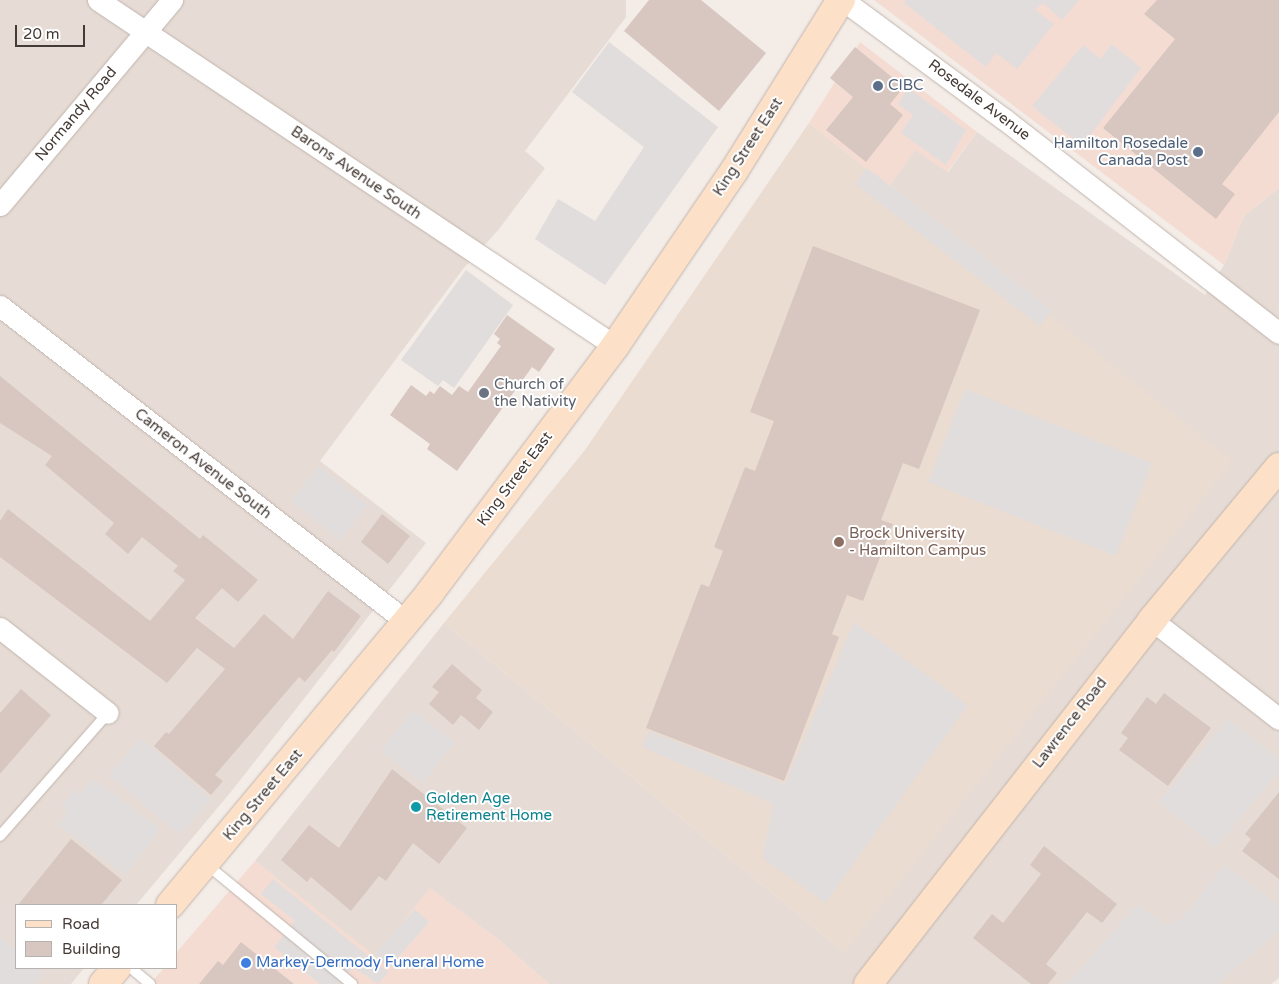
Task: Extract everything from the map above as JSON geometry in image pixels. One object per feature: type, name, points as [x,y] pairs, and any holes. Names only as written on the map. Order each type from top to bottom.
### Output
[{"type":"main road","name":"King Street East","points":[[171,904],[407,622],[615,346],[734,171],[842,0]]},
{"type":"main road","name":"Lawrence Road","points":[[868,984],[1152,620],[1279,467]]},
{"type":"main road","points":[[103,984],[116,969]]},
{"type":"street","name":"Barons Avenue South","points":[[98,0],[615,346]]},
{"type":"street","name":"Normandy Road","points":[[0,205],[172,0]]},
{"type":"street","name":"Rosedale Avenue","points":[[842,0],[1004,119],[1279,333]]},
{"type":"street","name":"Cameron Avenue South","points":[[0,306],[407,622]]},
{"type":"street","points":[[1152,620],[1279,719]]},
{"type":"street","points":[[2,633],[108,713]]},
{"type":"lane","points":[[0,836],[108,713]]},
{"type":"lane","points":[[205,864],[352,984]]},
{"type":"lane","points":[[132,969],[150,984]]},
{"type":"shaded area","points":[[0,0],[626,0],[626,17],[525,151],[545,168],[499,229],[463,269],[320,461],[426,543],[230,793],[137,904],[15,904],[15,969],[83,969],[71,984],[0,984]]},
{"type":"shaded area","points":[[874,0],[1279,0],[1279,188],[1244,216],[1224,265]]},
{"type":"shaded area","points":[[906,0],[1079,0],[1062,20],[1043,3],[1035,10],[1054,24],[1017,69],[996,53],[986,67],[904,3]]},
{"type":"shaded area","points":[[609,42],[718,127],[605,285],[535,239],[558,199],[595,221],[644,147],[572,92]]},
{"type":"shaded area","points":[[860,42],[977,132],[947,172],[915,150],[889,187],[809,123]]},
{"type":"shaded area","points":[[1112,44],[1141,68],[1082,146],[1032,106],[1083,45],[1100,59]]},
{"type":"shaded area","points":[[908,88],[966,130],[946,165],[901,133],[913,115],[898,104]]},
{"type":"shaded area","name":"Brock University - Hamilton Campus","points":[[809,123],[1232,461],[844,952],[444,623],[585,450]]},
{"type":"shaded area","points":[[977,132],[1205,295],[1224,265],[1244,216],[1279,188],[1279,978],[1271,984],[549,984],[500,941],[430,889],[375,957],[255,861],[444,623],[844,952],[889,187],[915,149],[948,172]]},
{"type":"shaded area","points":[[867,168],[1052,310],[1040,326],[855,184]]},
{"type":"shaded area","points":[[466,270],[513,305],[454,388],[443,380],[438,386],[401,360]]},
{"type":"shaded area","points":[[965,389],[1152,463],[1116,556],[928,482]]},
{"type":"shaded area","points":[[319,466],[368,505],[340,540],[291,501]]},
{"type":"shaded area","points":[[854,622],[968,705],[825,903],[763,858],[773,804],[642,747],[649,731],[785,784]]},
{"type":"shaded area","points":[[413,710],[455,742],[423,783],[381,751]]},
{"type":"shaded area","points":[[1228,719],[1279,760],[1279,771],[1215,848],[1159,802]]},
{"type":"shaded area","points":[[140,738],[211,799],[180,835],[109,775]]},
{"type":"shaded area","points":[[93,778],[160,829],[125,875],[59,825],[68,813],[61,808],[75,789],[81,794]]},
{"type":"shaded area","points":[[255,861],[375,956],[430,888],[500,941],[549,984],[150,984],[163,969],[178,969],[178,951]]},
{"type":"shaded area","points":[[1224,865],[1279,906],[1279,931],[1218,984],[1067,984],[1137,905],[1166,925],[1182,919]]},
{"type":"shaded area","points":[[273,879],[388,972],[378,984],[353,967],[340,984],[320,984],[274,947],[295,921],[261,894]]},
{"type":"shaded area","points":[[415,909],[429,922],[389,968],[374,955]]},
{"type":"shaded area","points":[[0,936],[15,949],[15,969],[38,969],[44,974],[35,984],[0,984]]},
{"type":"building","points":[[649,0],[701,0],[766,53],[719,111],[624,31]]},
{"type":"building","points":[[1157,0],[1279,0],[1279,112],[1222,184],[1235,194],[1216,219],[1103,128],[1175,39],[1144,14]]},
{"type":"building","points":[[855,47],[904,87],[890,104],[903,115],[866,162],[826,130],[853,97],[830,78]]},
{"type":"building","points":[[813,246],[980,310],[919,469],[903,463],[881,520],[893,524],[863,601],[847,595],[832,634],[839,637],[784,781],[646,728],[701,584],[709,587],[723,551],[714,547],[745,467],[755,471],[774,421],[750,412]]},
{"type":"building","name":"Church of the Nativity","points":[[507,315],[555,349],[539,372],[532,367],[457,471],[427,449],[430,444],[390,415],[411,385],[426,396],[430,391],[434,394],[440,386],[452,395],[459,386],[468,392],[501,346],[497,343],[500,339],[494,334]]},
{"type":"building","points":[[0,376],[200,539],[203,535],[258,580],[238,602],[222,588],[195,618],[234,648],[264,614],[293,639],[328,591],[361,616],[334,652],[332,650],[305,682],[299,677],[215,775],[223,781],[211,795],[154,746],[166,732],[169,734],[225,669],[197,648],[167,683],[0,557],[0,521],[8,509],[150,621],[185,580],[173,571],[178,566],[142,537],[128,554],[105,534],[114,523],[45,465],[52,456],[0,423]]},
{"type":"building","points":[[382,514],[410,536],[388,564],[361,542]]},
{"type":"building","points":[[452,664],[482,690],[476,698],[493,712],[479,730],[461,715],[453,725],[429,704],[439,692],[432,687]]},
{"type":"building","points":[[21,689],[51,715],[0,774],[0,713]]},
{"type":"building","points":[[1164,693],[1211,728],[1168,786],[1119,750],[1128,738],[1121,733],[1147,697],[1156,704]]},
{"type":"building","points":[[392,769],[467,828],[439,864],[413,843],[386,881],[379,876],[351,911],[311,877],[307,882],[281,860],[309,825],[339,848]]},
{"type":"building","points":[[1279,792],[1279,879],[1242,851],[1251,839],[1245,834]]},
{"type":"building","points":[[71,839],[122,880],[102,904],[19,904]]},
{"type":"building","points":[[1044,846],[1117,904],[1102,923],[1087,912],[1046,964],[1057,973],[1048,984],[1031,984],[973,938],[992,914],[1003,923],[1041,874],[1030,865]]},
{"type":"building","name":"Markey-Dermody Funeral Home","points":[[241,942],[294,984],[199,984],[218,961],[223,965]]},
{"type":"place","name":"CIBC","points":[[878,86]]},
{"type":"place","name":"Hamilton Rosedale Canada Post","points":[[1198,152]]},
{"type":"place","name":"Church of the Nativity","points":[[484,393]]},
{"type":"place","name":"Brock University - Hamilton Campus","points":[[839,542]]},
{"type":"place","name":"Golden Age Retirement Home","points":[[416,807]]},
{"type":"place","name":"Markey-Dermody Funeral Home","points":[[246,963]]}]
